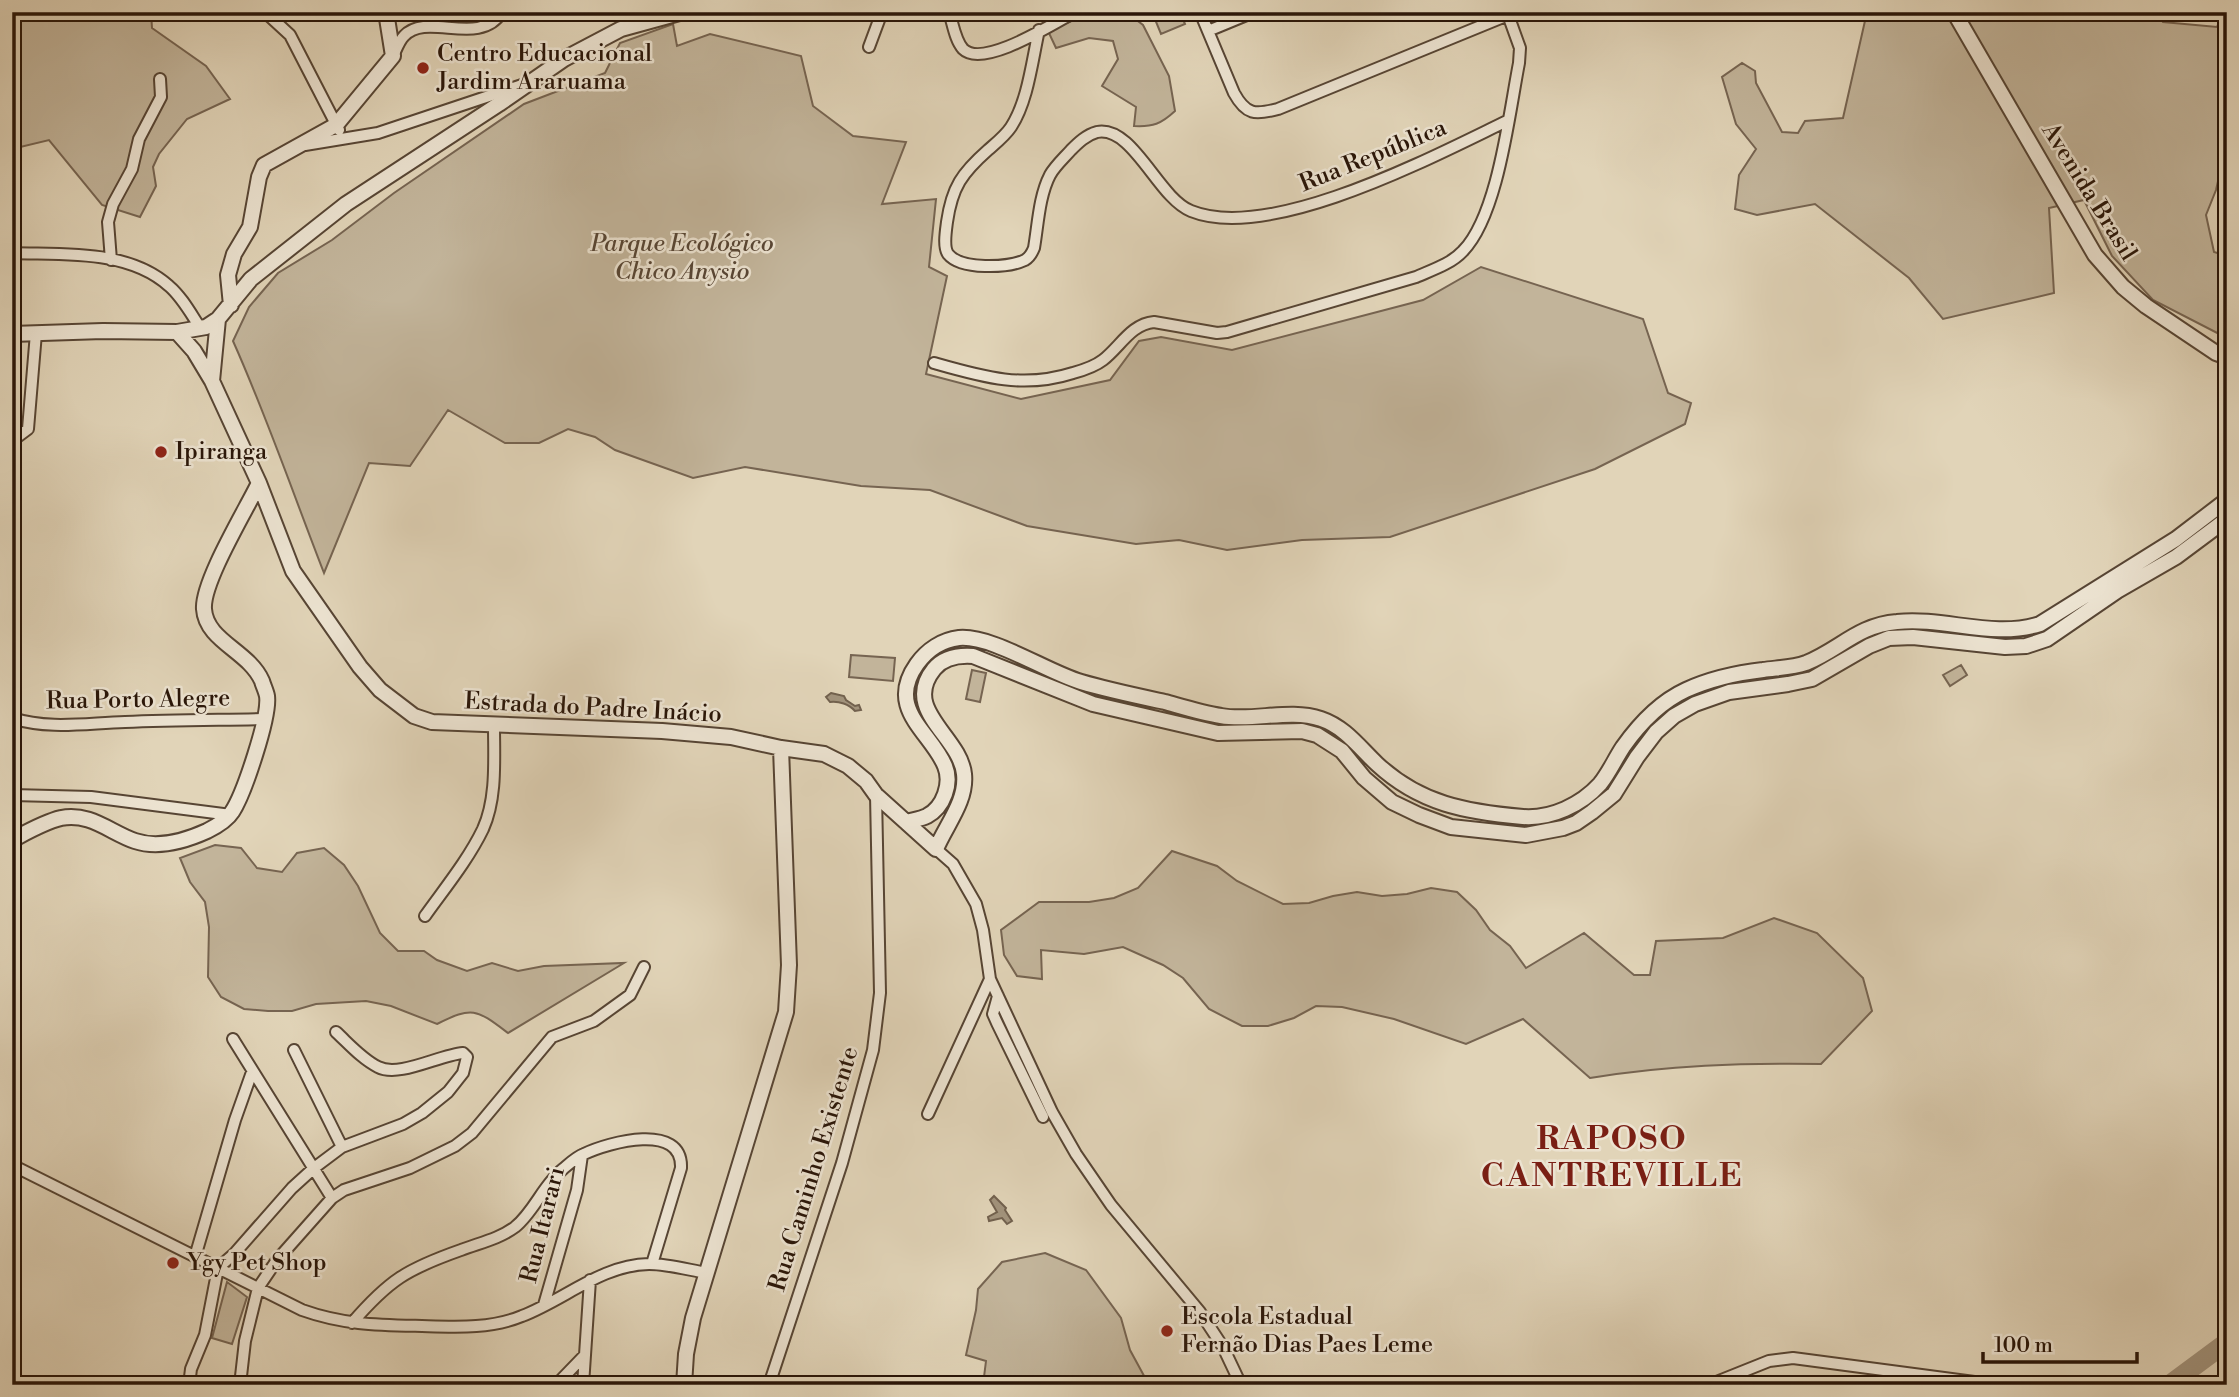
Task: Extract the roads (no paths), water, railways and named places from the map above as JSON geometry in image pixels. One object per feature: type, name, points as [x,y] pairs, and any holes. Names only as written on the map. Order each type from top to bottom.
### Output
[{"type":"street","points":[[265,12],[290,35],[342,134],[355,137]]},
{"type":"street","points":[[386,12],[393,56]]},
{"type":"street","points":[[231,305],[228,275],[234,254],[250,227],[259,177],[264,165],[336,125],[393,56],[404,35],[418,29],[477,29],[497,20],[502,12]]},
{"type":"street","points":[[12,334],[177,332],[201,329],[218,319],[261,271],[346,204],[564,59],[621,29],[683,12]]},
{"type":"street","points":[[869,47],[882,12]]},
{"type":"street","points":[[949,12],[956,35],[964,49],[974,55],[985,55],[1004,48],[1075,12]]},
{"type":"street","points":[[934,363],[989,378],[1017,382],[1058,378],[1090,368],[1103,360],[1131,332],[1145,323],[1227,332],[1416,277],[1461,254],[1476,236],[1496,180],[1519,63],[1520,48],[1508,14],[1278,109],[1254,113],[1241,106],[1234,93],[1200,12]]},
{"type":"street","points":[[1208,31],[1254,12]]},
{"type":"street","name":"Avenida Brasil","points":[[1954,12],[2095,254],[2123,287],[2146,306],[2216,353],[2227,357]]},
{"type":"street","name":"Rua República","points":[[1040,30],[1019,110],[1010,128],[960,177],[954,193],[947,222],[946,250],[949,255],[959,260],[983,266],[1002,266],[1024,261],[1030,256],[1050,175],[1079,141],[1095,132],[1108,132],[1119,137],[1171,198],[1190,211],[1217,218],[1309,207],[1371,184],[1507,121]]},
{"type":"street","points":[[111,260],[108,222],[113,204],[132,169],[139,139],[162,97],[160,79]]},
{"type":"street","points":[[303,145],[378,133],[528,83]]},
{"type":"street","points":[[12,253],[92,257],[147,271],[169,286],[201,329]]},
{"type":"street","points":[[212,381],[218,319]]},
{"type":"street","name":"Estrada do Padre Inácio","points":[[177,332],[212,381],[259,483],[293,570],[360,667],[380,690],[414,716],[432,722],[662,731],[731,737],[824,754],[848,766],[866,780],[876,795],[936,849]]},
{"type":"street","points":[[12,441],[28,429],[36,333]]},
{"type":"street","points":[[196,355],[214,351]]},
{"type":"street","points":[[12,840],[62,818],[105,825],[134,841],[166,844],[190,839],[231,815],[240,796],[265,719],[267,697],[251,663],[215,634],[206,623],[203,606],[208,586],[259,483]]},
{"type":"street","points":[[1241,1385],[1223,1347],[1200,1312],[1111,1205],[1076,1154],[1052,1112],[990,979],[984,930],[976,904],[953,864],[936,849],[964,790],[964,774],[957,753],[929,714],[925,702],[929,676],[937,666],[960,655],[974,656],[1093,704],[1218,733],[1302,731],[1331,743],[1364,778],[1392,802],[1419,815],[1451,827],[1525,835],[1544,833],[1576,823],[1614,794],[1643,748],[1674,716],[1695,704],[1729,692],[1812,678],[1869,646],[1889,638],[1913,637],[2005,647],[2026,646],[2056,633],[2114,585],[2227,500]]},
{"type":"street","points":[[906,822],[937,810],[944,797],[947,776],[939,755],[914,722],[908,704],[908,686],[914,668],[925,653],[958,638],[977,639],[1077,681],[1226,717],[1302,715],[1322,719],[1340,729],[1406,788],[1430,799],[1461,809],[1541,817],[1582,800],[1600,783],[1644,721],[1664,702],[1688,689],[1725,676],[1806,663],[1861,630],[1880,624],[1913,621],[2005,631],[2040,624],[2114,585],[2176,557],[2227,519]]},
{"type":"street","points":[[908,686],[925,689]]},
{"type":"street","points":[[1664,702],[1674,716]]},
{"type":"street","points":[[1194,728],[1198,710]]},
{"type":"street","name":"Rua Porto Alegre","points":[[12,718],[26,723],[75,726],[116,722],[265,719]]},
{"type":"street","points":[[425,916],[484,827],[491,792],[494,726]]},
{"type":"street","points":[[684,1385],[685,1354],[786,1012],[789,965],[781,748]]},
{"type":"street","points":[[12,795],[103,798],[231,815]]},
{"type":"street","name":"Rua Caminho Existente","points":[[769,1385],[842,1163],[873,1051],[880,993],[876,795]]},
{"type":"street","points":[[926,816],[943,831]]},
{"type":"street","points":[[1541,817],[1544,833]]},
{"type":"street","points":[[240,1385],[245,1341],[258,1288],[277,1259],[332,1198],[344,1190],[410,1168],[455,1146],[472,1133],[552,1037],[594,1021],[630,995],[644,967]]},
{"type":"street","points":[[928,1114],[990,979]]},
{"type":"street","points":[[998,996],[993,1014],[1044,1117]]},
{"type":"street","points":[[189,1385],[191,1369],[205,1335],[218,1268],[314,1168],[342,1147],[394,1128],[422,1113],[448,1091],[468,1063],[463,1053],[395,1071],[380,1069],[366,1060],[336,1032]]},
{"type":"street","points":[[233,1040],[332,1198]]},
{"type":"street","points":[[294,1050],[342,1147]]},
{"type":"street","points":[[195,1257],[235,1120],[252,1072]]},
{"type":"street","points":[[352,1324],[375,1297],[403,1274],[499,1236],[516,1226],[560,1172],[582,1155],[605,1146],[642,1139],[660,1140],[674,1145],[682,1156],[681,1168],[652,1264]]},
{"type":"street","name":"Rua Itarari","points":[[544,1305],[577,1190],[582,1155]]},
{"type":"street","points":[[12,1165],[302,1310],[352,1324],[466,1327],[510,1320],[590,1280],[627,1266],[652,1264],[708,1273]]},
{"type":"street","points":[[583,1385],[590,1280]]},
{"type":"street","points":[[556,1385],[584,1356]]},
{"type":"street","points":[[1709,1385],[1769,1361],[1793,1358],[1997,1385]]},
{"type":"waterway","points":[[2169,1385],[2227,1342]]},
{"type":"place","name":"Centro Educacional Jardim Araruama","points":[[423,68]]},
{"type":"place","name":"Ipiranga","points":[[161,452]]},
{"type":"place","name":"Ygy Pet Shop","points":[[173,1263]]},
{"type":"place","name":"Escola Estadual Fernão Dias Paes Leme","points":[[1167,1331]]},
{"type":"district","name":"RAPOSO CANTREVILLE","points":[[1612,1158]]},
{"type":"park label","name":"Parque Ecológico Chico Anysio","points":[[682,258]]}]
